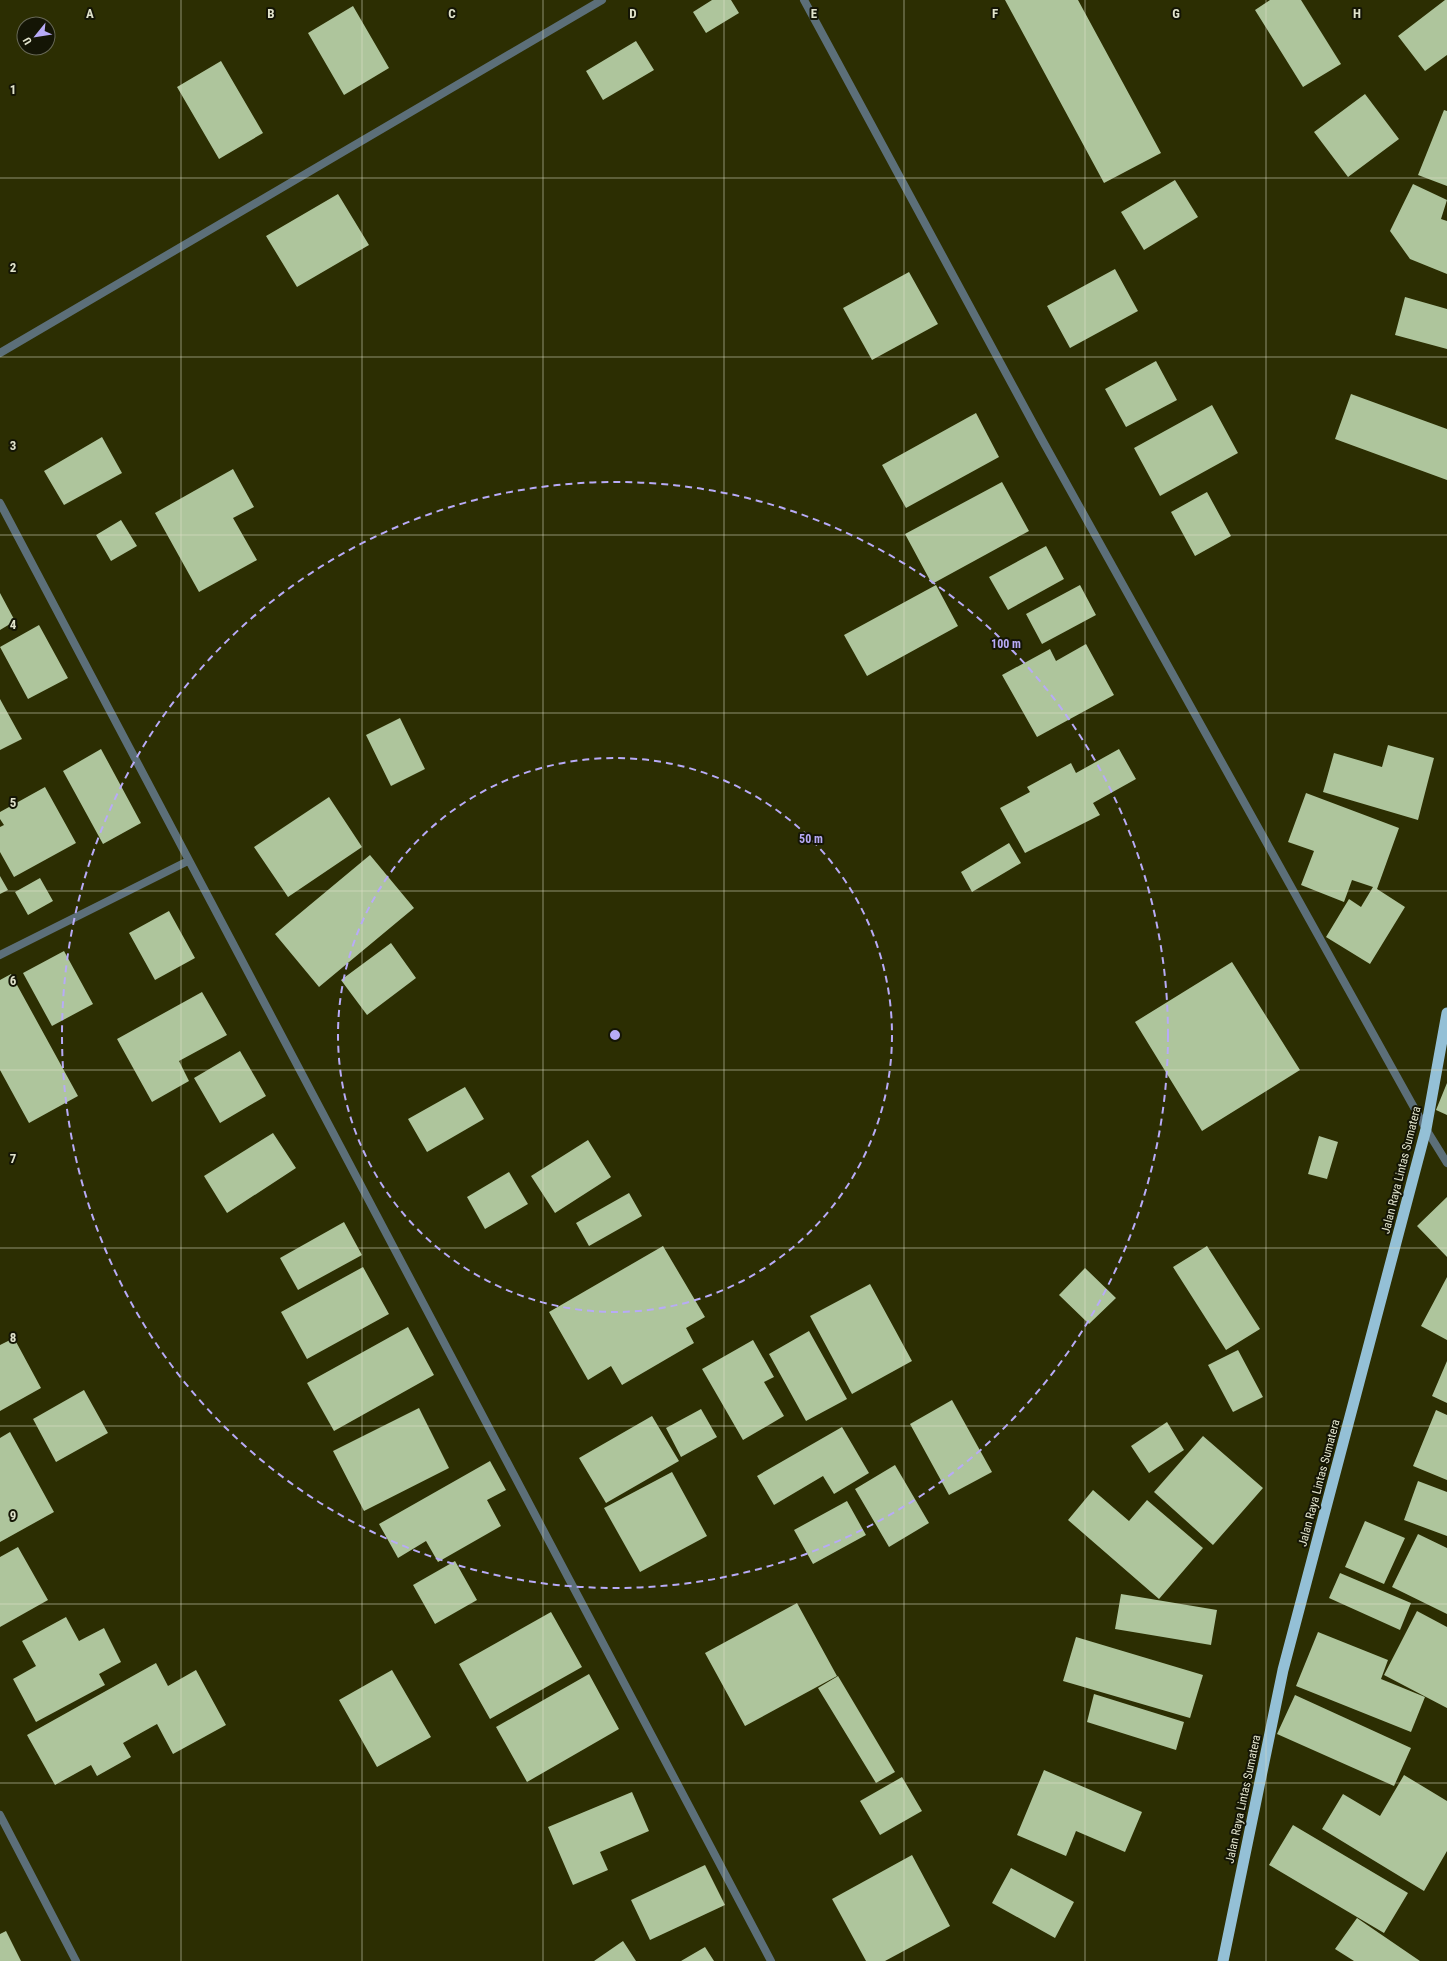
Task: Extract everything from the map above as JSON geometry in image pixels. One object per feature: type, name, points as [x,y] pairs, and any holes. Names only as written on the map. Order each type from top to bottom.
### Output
[{"type":"highway","name":"Jalan Raya Lintas Sumatera","points":[[1223,1961],[1283,1670],[1426,1129],[1447,1013]]},
{"type":"street","points":[[0,353],[602,0]]},
{"type":"street","points":[[804,0],[1040,436],[1426,1129],[1447,1163]]},
{"type":"street","points":[[0,503],[771,1961]]},
{"type":"street","points":[[0,955],[188,861]]},
{"type":"street","points":[[0,1815],[76,1961]]},
{"type":"building","points":[[712,0],[731,0],[739,13],[706,33],[693,12]]},
{"type":"building","points":[[1005,0],[1078,0],[1161,153],[1104,183]]},
{"type":"building","points":[[1270,0],[1301,0],[1341,64],[1303,87],[1255,10]]},
{"type":"building","points":[[1447,0],[1447,55],[1425,71],[1398,36]]},
{"type":"building","points":[[353,6],[389,68],[344,95],[308,33]]},
{"type":"building","points":[[636,41],[654,70],[603,100],[586,71]]},
{"type":"building","points":[[221,61],[263,133],[219,159],[177,87]]},
{"type":"building","points":[[1365,94],[1399,139],[1348,177],[1314,132]]},
{"type":"building","points":[[1444,110],[1447,111],[1447,186],[1418,175]]},
{"type":"building","points":[[1175,180],[1198,217],[1144,250],[1121,212]]},
{"type":"building","points":[[1413,184],[1447,200],[1441,219],[1447,221],[1447,274],[1410,259],[1390,231]]},
{"type":"building","points":[[338,194],[369,245],[297,287],[266,236]]},
{"type":"building","points":[[1115,269],[1138,311],[1070,348],[1047,306]]},
{"type":"building","points":[[909,272],[938,324],[872,360],[843,308]]},
{"type":"building","points":[[1405,297],[1447,309],[1447,349],[1395,335]]},
{"type":"building","points":[[1156,361],[1177,400],[1126,427],[1105,389]]},
{"type":"building","points":[[1351,394],[1447,429],[1447,480],[1335,439]]},
{"type":"building","points":[[1212,405],[1238,453],[1160,496],[1134,448]]},
{"type":"building","points":[[976,413],[999,457],[906,508],[882,465]]},
{"type":"building","points":[[102,437],[122,473],[64,505],[44,471]]},
{"type":"building","points":[[233,469],[254,507],[233,518],[257,560],[199,592],[155,513]]},
{"type":"building","points":[[1002,482],[1029,531],[932,584],[905,534]]},
{"type":"building","points":[[1207,492],[1231,536],[1195,556],[1171,512]]},
{"type":"building","points":[[121,520],[137,546],[111,561],[96,535]]},
{"type":"building","points":[[1046,546],[1064,579],[1008,610],[989,577]]},
{"type":"building","points":[[936,585],[958,626],[867,676],[844,635]]},
{"type":"building","points":[[1080,585],[1096,615],[1042,644],[1026,614]]},
{"type":"building","points":[[0,593],[15,621],[0,630]]},
{"type":"building","points":[[39,625],[68,678],[28,699],[0,647]]},
{"type":"building","points":[[1086,644],[1114,695],[1037,737],[1002,675],[1050,649],[1056,661]]},
{"type":"building","points":[[0,699],[22,739],[0,750]]},
{"type":"building","points":[[400,718],[425,769],[391,786],[366,735]]},
{"type":"building","points":[[1388,745],[1434,758],[1418,820],[1323,792],[1334,753],[1382,767]]},
{"type":"building","points":[[101,749],[141,823],[103,844],[63,771]]},
{"type":"building","points":[[1119,749],[1136,779],[1093,803],[1100,815],[1025,853],[1000,808],[1030,792],[1027,787],[1071,763],[1076,773]]},
{"type":"building","points":[[45,787],[76,843],[14,877],[0,852],[0,827],[4,825],[0,819],[0,812]]},
{"type":"building","points":[[1306,793],[1399,828],[1377,889],[1405,907],[1370,964],[1326,937],[1349,899],[1361,907],[1373,887],[1352,880],[1344,902],[1301,885],[1314,851],[1288,842]]},
{"type":"building","points":[[329,797],[362,847],[288,897],[254,847]]},
{"type":"building","points":[[1009,843],[1021,863],[972,892],[961,872]]},
{"type":"building","points":[[370,855],[414,908],[319,987],[275,934]]},
{"type":"building","points":[[0,876],[8,890],[0,894]]},
{"type":"building","points":[[40,878],[53,901],[28,915],[15,892]]},
{"type":"building","points":[[169,911],[195,958],[155,980],[129,933]]},
{"type":"building","points":[[391,943],[416,978],[367,1015],[341,980]]},
{"type":"building","points":[[64,951],[93,1004],[52,1026],[23,973]]},
{"type":"building","points":[[1232,962],[1300,1070],[1202,1131],[1135,1022]]},
{"type":"building","points":[[11,974],[78,1096],[29,1123],[0,1070],[0,980]]},
{"type":"building","points":[[202,992],[227,1035],[179,1061],[189,1081],[152,1102],[117,1039]]},
{"type":"building","points":[[240,1051],[266,1096],[220,1123],[194,1078]]},
{"type":"building","points":[[1447,1083],[1447,1115],[1436,1110]]},
{"type":"building","points":[[465,1087],[484,1119],[427,1152],[408,1119]]},
{"type":"building","points":[[273,1133],[296,1168],[227,1213],[204,1176]]},
{"type":"building","points":[[1319,1136],[1338,1142],[1327,1179],[1308,1174]]},
{"type":"building","points":[[588,1140],[611,1177],[555,1213],[531,1176]]},
{"type":"building","points":[[509,1172],[528,1204],[485,1229],[467,1197]]},
{"type":"building","points":[[629,1193],[642,1216],[589,1246],[576,1223]]},
{"type":"building","points":[[1447,1197],[1447,1257],[1417,1226]]},
{"type":"building","points":[[344,1222],[362,1255],[298,1290],[280,1258]]},
{"type":"building","points":[[663,1246],[705,1317],[686,1328],[694,1343],[622,1385],[611,1366],[588,1380],[549,1312]]},
{"type":"building","points":[[1207,1246],[1260,1329],[1226,1350],[1173,1267]]},
{"type":"building","points":[[363,1267],[389,1314],[307,1359],[281,1312]]},
{"type":"building","points":[[1085,1268],[1116,1298],[1089,1324],[1059,1295]]},
{"type":"building","points":[[1447,1277],[1447,1340],[1421,1326]]},
{"type":"building","points":[[870,1284],[912,1361],[852,1394],[810,1316]]},
{"type":"building","points":[[408,1327],[434,1375],[334,1431],[307,1383]]},
{"type":"building","points":[[809,1331],[847,1399],[806,1421],[769,1354]]},
{"type":"building","points":[[14,1338],[41,1388],[0,1411],[0,1345]]},
{"type":"building","points":[[753,1340],[774,1377],[764,1382],[784,1416],[743,1440],[702,1369]]},
{"type":"building","points":[[1238,1350],[1263,1397],[1233,1412],[1208,1365]]},
{"type":"building","points":[[1447,1361],[1447,1403],[1432,1396]]},
{"type":"building","points":[[84,1390],[108,1433],[56,1462],[33,1419]]},
{"type":"building","points":[[952,1400],[992,1472],[949,1495],[910,1424]]},
{"type":"building","points":[[419,1408],[449,1468],[364,1511],[333,1451]]},
{"type":"building","points":[[701,1409],[717,1437],[681,1457],[666,1428]]},
{"type":"building","points":[[1436,1410],[1447,1415],[1447,1480],[1413,1466]]},
{"type":"building","points":[[652,1416],[679,1461],[606,1503],[579,1458]]},
{"type":"building","points":[[1167,1422],[1184,1450],[1149,1473],[1131,1446]]},
{"type":"building","points":[[842,1427],[869,1473],[834,1494],[823,1476],[774,1505],[757,1476]]},
{"type":"building","points":[[10,1432],[54,1512],[0,1542],[0,1438]]},
{"type":"building","points":[[1203,1436],[1263,1488],[1213,1545],[1154,1492]]},
{"type":"building","points":[[490,1461],[506,1490],[487,1500],[501,1526],[438,1562],[426,1541],[398,1558],[379,1524]]},
{"type":"building","points":[[895,1465],[929,1523],[889,1547],[855,1489]]},
{"type":"building","points":[[672,1472],[707,1536],[640,1572],[604,1508]]},
{"type":"building","points":[[1418,1481],[1447,1492],[1447,1536],[1404,1520]]},
{"type":"building","points":[[1093,1490],[1129,1521],[1147,1500],[1203,1548],[1159,1599],[1068,1520]]},
{"type":"building","points":[[847,1501],[866,1535],[813,1564],[794,1530]]},
{"type":"building","points":[[1365,1521],[1405,1538],[1384,1584],[1345,1567]]},
{"type":"building","points":[[1418,1534],[1447,1548],[1447,1614],[1392,1587]]},
{"type":"building","points":[[18,1547],[48,1600],[0,1627],[0,1557]]},
{"type":"building","points":[[455,1561],[477,1600],[435,1624],[413,1585]]},
{"type":"building","points":[[1340,1573],[1411,1603],[1400,1630],[1329,1598]]},
{"type":"building","points":[[1121,1594],[1217,1610],[1211,1645],[1115,1629]]},
{"type":"building","points":[[797,1603],[837,1676],[745,1726],[705,1653]]},
{"type":"building","points":[[1417,1611],[1447,1627],[1447,1708],[1384,1675]]},
{"type":"building","points":[[551,1612],[582,1667],[490,1719],[459,1664]]},
{"type":"building","points":[[66,1617],[79,1641],[104,1628],[121,1662],[99,1674],[105,1685],[36,1722],[13,1679],[36,1666],[22,1641]]},
{"type":"building","points":[[1318,1632],[1388,1660],[1381,1679],[1425,1697],[1411,1732],[1296,1686]]},
{"type":"building","points":[[1076,1637],[1203,1675],[1190,1718],[1063,1681]]},
{"type":"building","points":[[156,1663],[168,1686],[196,1670],[226,1725],[173,1754],[157,1724],[123,1743],[131,1757],[97,1776],[91,1765],[55,1785],[27,1735]]},
{"type":"building","points":[[392,1670],[431,1737],[377,1767],[339,1700]]},
{"type":"building","points":[[589,1674],[619,1729],[527,1782],[496,1727]]},
{"type":"building","points":[[838,1676],[895,1772],[876,1783],[818,1688]]},
{"type":"building","points":[[1094,1694],[1184,1722],[1176,1750],[1087,1722]]},
{"type":"building","points":[[1295,1695],[1411,1748],[1394,1786],[1277,1734]]},
{"type":"building","points":[[1044,1770],[1142,1812],[1125,1852],[1076,1831],[1066,1856],[1017,1835]]},
{"type":"building","points":[[1404,1775],[1447,1801],[1447,1851],[1424,1891],[1322,1829],[1343,1794],[1380,1816]]},
{"type":"building","points":[[902,1777],[922,1811],[880,1835],[860,1801]]},
{"type":"building","points":[[632,1792],[649,1831],[600,1852],[608,1870],[573,1885],[548,1827]]},
{"type":"building","points":[[1293,1825],[1408,1893],[1384,1933],[1269,1865]]},
{"type":"building","points":[[912,1855],[950,1926],[885,1961],[866,1961],[832,1899]]},
{"type":"building","points":[[705,1865],[725,1905],[650,1940],[631,1900]]},
{"type":"building","points":[[1011,1868],[1074,1902],[1055,1938],[992,1903]]},
{"type":"building","points":[[1357,1918],[1420,1961],[1354,1961],[1335,1949]]},
{"type":"building","points":[[6,1931],[21,1961],[0,1961],[0,1934]]},
{"type":"building","points":[[623,1941],[636,1961],[594,1961]]},
{"type":"building","points":[[705,1947],[714,1961],[681,1961]]}]
